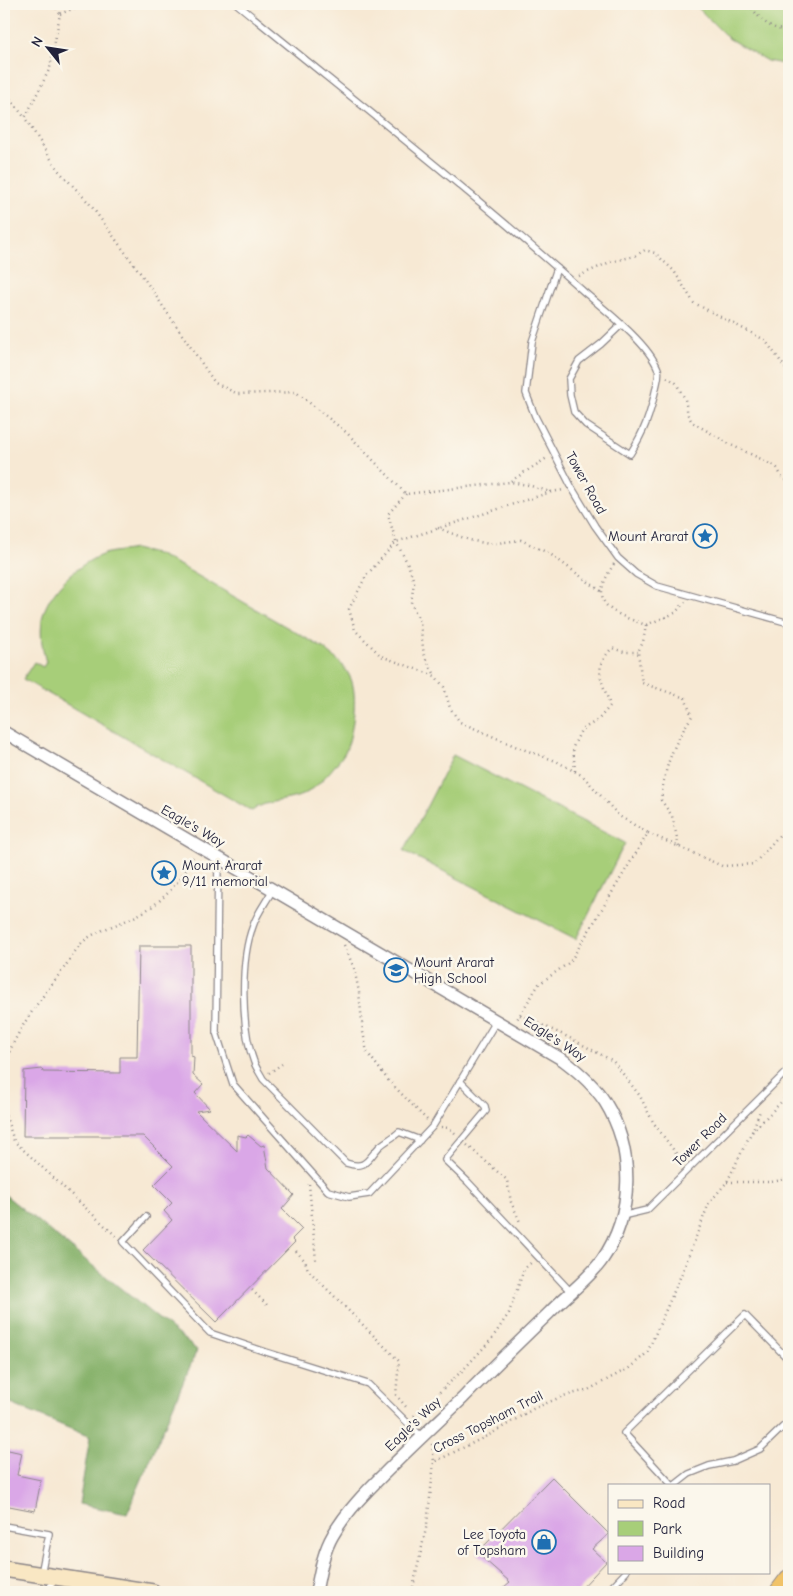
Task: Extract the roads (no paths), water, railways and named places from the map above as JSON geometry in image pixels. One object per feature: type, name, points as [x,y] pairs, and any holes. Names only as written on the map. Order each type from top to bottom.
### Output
[{"type":"highway","points":[[780,1592],[789,1580]]},
{"type":"main road","points":[[4,1568],[152,1592]]},
{"type":"street","name":"Eagle's Way","points":[[4,732],[563,1060],[580,1072],[605,1102],[622,1141],[626,1164],[627,1195],[612,1244],[602,1260],[589,1275],[421,1432],[362,1497],[334,1534],[325,1554],[316,1592]]},
{"type":"lane","points":[[237,4],[557,268],[621,325],[647,351],[659,372],[649,418],[641,437],[630,454],[586,425],[574,412],[570,395],[570,379],[579,361],[621,325]]},
{"type":"lane","name":"Tower Road","points":[[557,268],[532,342],[526,393],[554,454],[595,526],[618,558],[636,574],[651,583],[789,623]]},
{"type":"lane","points":[[218,859],[216,1032],[233,1084],[328,1191],[349,1197],[369,1194],[433,1126],[497,1020]]},
{"type":"lane","points":[[273,889],[252,926],[243,988],[247,1037],[254,1062],[263,1078],[346,1163],[356,1166],[365,1164],[380,1146],[399,1132],[420,1140]]},
{"type":"lane","name":"Tower Road","points":[[622,1216],[647,1210],[789,1069]]},
{"type":"lane","points":[[460,1081],[485,1106],[486,1111],[444,1160],[468,1182],[570,1292]]},
{"type":"lane","points":[[146,1218],[123,1242],[210,1333],[368,1384],[421,1432]]},
{"type":"lane","points":[[673,1484],[624,1433],[745,1315],[789,1360]]},
{"type":"lane","points":[[675,1484],[689,1474],[709,1466],[734,1461],[760,1449],[789,1421]]},
{"type":"lane","points":[[4,1526],[49,1534],[47,1575],[49,1592]]},
{"type":"lane","points":[[607,1592],[624,1574]]},
{"type":"place","name":"Mount Ararat","points":[[705,536]]},
{"type":"place","name":"Mount Ararat 9/11 memorial","points":[[164,873]]},
{"type":"place","name":"Mount Ararat High School","points":[[396,970]]},
{"type":"place","name":"Lee Toyota of Topsham","points":[[544,1542]]}]
